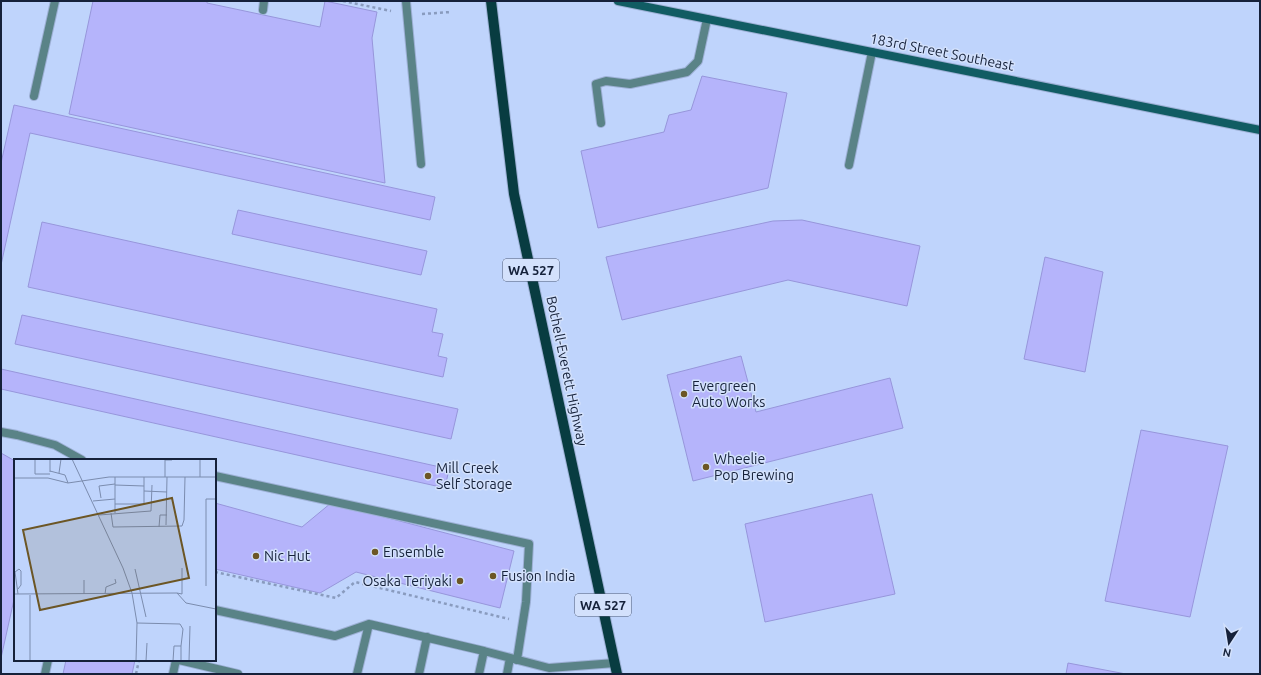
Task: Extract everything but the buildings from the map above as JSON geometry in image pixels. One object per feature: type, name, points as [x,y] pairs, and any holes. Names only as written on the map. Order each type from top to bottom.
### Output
[{"type":"main road","name":"Bothell-Everett Highway","points":[[491,1],[514,194],[617,674]]},
{"type":"street","name":"183rd Street Southeast","points":[[618,1],[1260,130]]},
{"type":"lane","points":[[34,96],[55,1]]},
{"type":"lane","points":[[262,10],[264,1]]},
{"type":"lane","points":[[406,1],[421,164]]},
{"type":"lane","points":[[601,123],[596,84],[606,81],[630,84],[687,72],[698,61],[707,19]]},
{"type":"lane","points":[[849,165],[872,52]]},
{"type":"lane","points":[[1,432],[55,445],[80,459]]},
{"type":"lane","points":[[216,476],[529,544],[526,602],[514,659],[507,674]]},
{"type":"lane","points":[[216,610],[335,636],[369,624],[549,668],[615,663]]},
{"type":"lane","points":[[357,674],[369,624]]},
{"type":"lane","points":[[419,674],[427,637]]},
{"type":"lane","points":[[479,674],[484,651]]},
{"type":"lane","points":[[45,674],[48,661]]},
{"type":"lane","points":[[173,674],[177,661]]},
{"type":"lane","points":[[181,661],[238,674]]},
{"type":"path","points":[[216,572],[336,598],[355,582],[511,619]]},
{"type":"path","points":[[136,674],[139,661]]},
{"type":"place","name":"Evergreen Auto Works","points":[[684,394]]},
{"type":"place","name":"Wheelie Pop Brewing","points":[[706,467]]},
{"type":"place","name":"Mill Creek Self Storage","points":[[428,476]]},
{"type":"place","name":"Ensemble","points":[[375,552]]},
{"type":"place","name":"Nic Hut","points":[[256,556]]},
{"type":"place","name":"Fusion India","points":[[493,576]]},
{"type":"place","name":"Osaka Teriyaki","points":[[460,581]]}]
